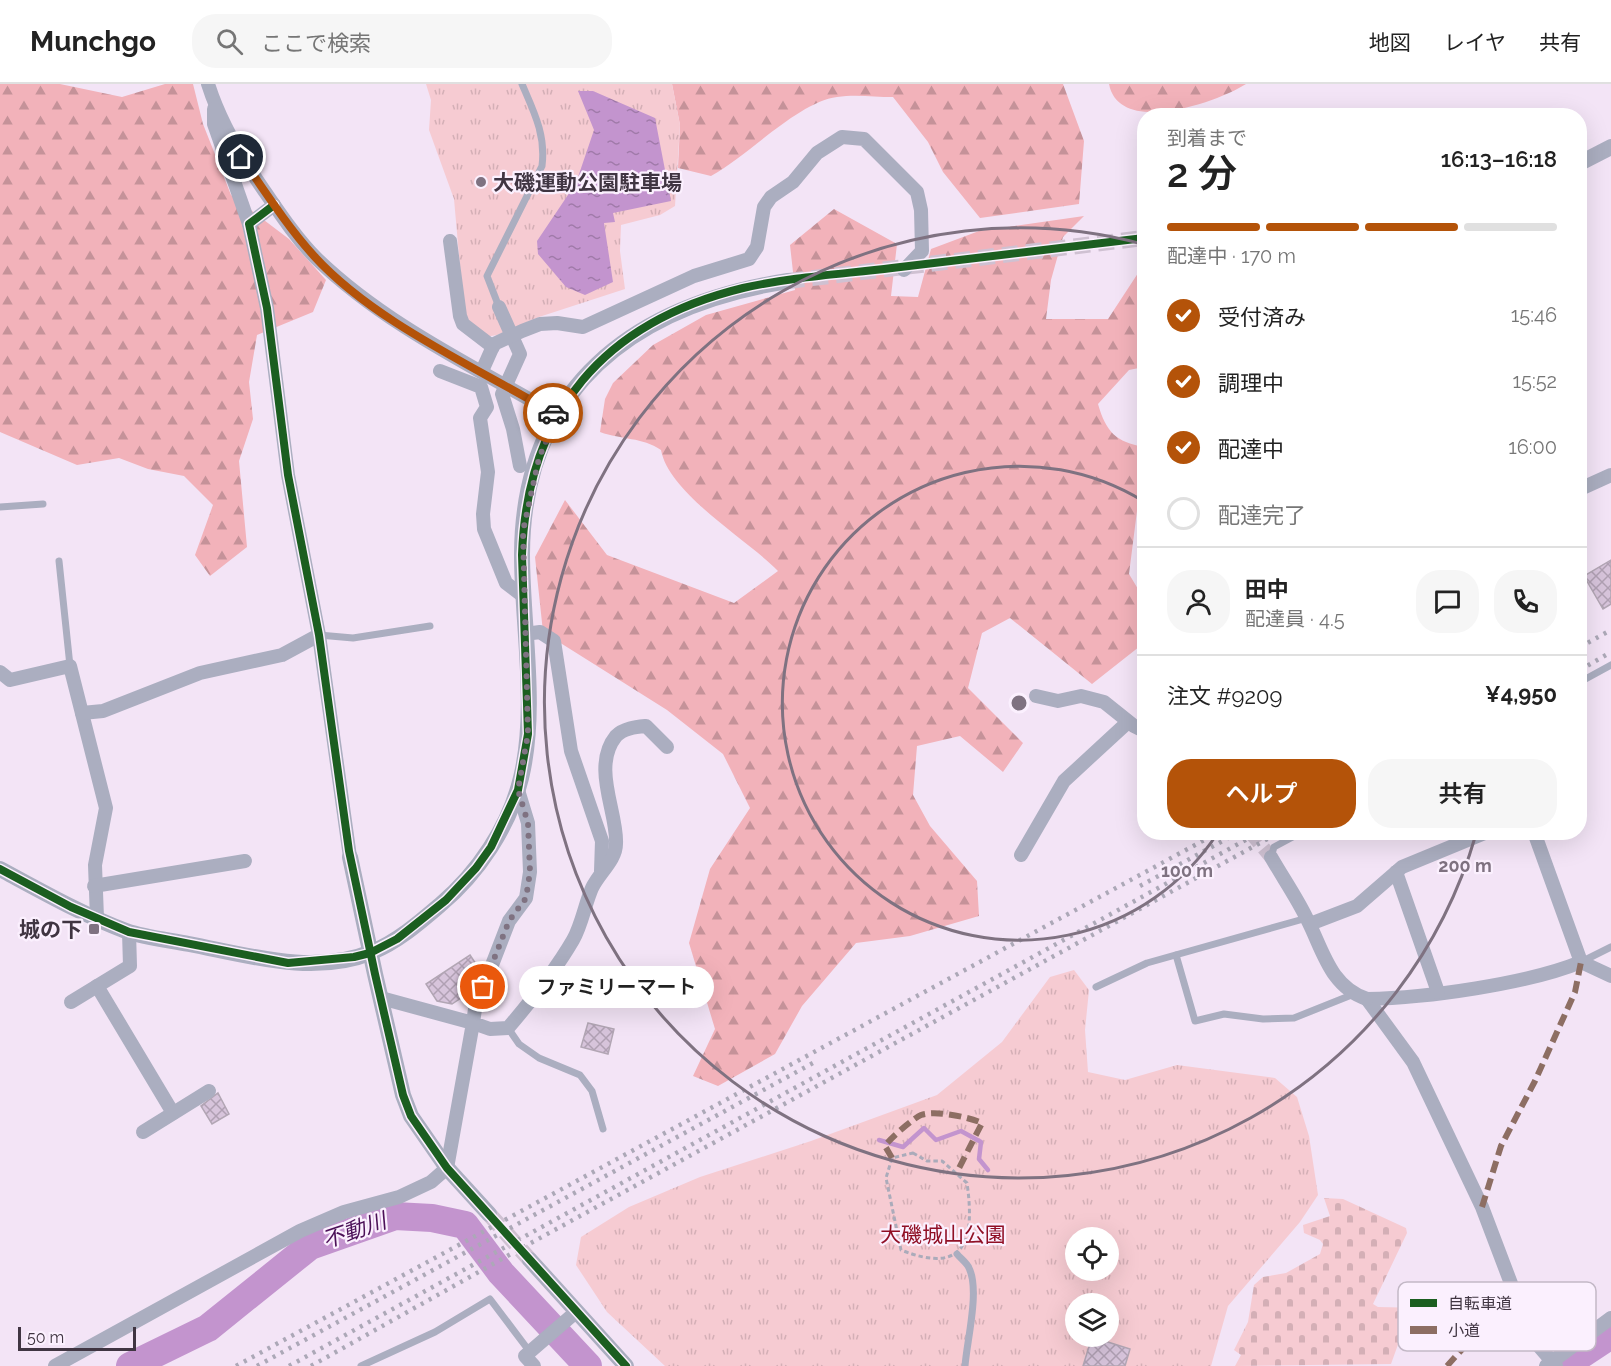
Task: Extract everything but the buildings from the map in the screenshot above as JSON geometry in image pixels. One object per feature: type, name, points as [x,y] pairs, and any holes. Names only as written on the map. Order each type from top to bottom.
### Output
[{"type":"street","points":[[208,84],[214,104],[241,157],[274,205],[315,257],[361,297],[410,331],[557,415]]},
{"type":"street","points":[[214,104],[214,124],[249,224],[267,308],[288,476],[319,635],[350,857],[403,1095],[411,1116],[447,1168],[489,1214]]},
{"type":"street","points":[[482,371],[493,347],[540,324],[557,323],[583,327],[694,276],[749,259],[757,248],[762,213],[771,197],[793,182],[817,153],[842,137],[864,139],[917,192],[921,210],[922,251],[904,270]]},
{"type":"street","points":[[1587,159],[1611,147]]},
{"type":"street","points":[[249,224],[274,205]]},
{"type":"street","points":[[450,241],[463,324],[493,347]]},
{"type":"street","points":[[0,869],[129,932],[288,963],[333,961],[370,953],[397,939],[423,920],[463,884],[491,848],[518,790],[528,734],[523,531],[539,458],[564,401],[590,370],[612,349],[673,312],[743,288],[788,281]]},
{"type":"street","points":[[499,307],[520,354],[502,394],[513,429],[520,466]]},
{"type":"street","points":[[440,370],[481,387],[487,407],[480,418],[488,472],[483,514],[484,529],[506,583],[523,596]]},
{"type":"street","points":[[1587,486],[1611,475]]},
{"type":"street","points":[[525,634],[540,632],[554,641],[571,751],[602,841],[601,871]]},
{"type":"street","points":[[82,713],[102,711],[200,673],[282,655],[319,635]]},
{"type":"street","points":[[0,672],[10,680],[70,666],[106,808],[95,865],[97,918]]},
{"type":"street","points":[[1036,696],[1058,701],[1081,696],[1104,702],[1137,727]]},
{"type":"street","points":[[1021,855],[1064,781],[1128,722]]},
{"type":"street","points":[[381,998],[490,1029],[508,1028],[574,938],[592,888],[601,871],[612,858],[616,844],[605,785],[609,753],[616,736],[628,729],[646,726],[667,747]]},
{"type":"street","points":[[55,1366],[300,1230],[344,1212],[399,1197],[431,1182],[447,1168],[475,1009],[509,921],[526,898],[530,872],[528,823],[518,790]]},
{"type":"street","points":[[1309,921],[1357,906],[1402,867],[1468,840]]},
{"type":"street","points":[[1537,840],[1581,962],[1611,976]]},
{"type":"street","points":[[1271,857],[1309,921],[1331,973],[1360,997],[1413,1062],[1482,1207],[1510,1282]]},
{"type":"street","points":[[94,886],[245,861]]},
{"type":"street","points":[[1396,872],[1438,992]]},
{"type":"street","points":[[71,1002],[130,966],[129,932]]},
{"type":"street","points":[[1360,997],[1391,999],[1491,985],[1564,969],[1581,962]]},
{"type":"street","points":[[97,986],[173,1113]]},
{"type":"street","points":[[143,1132],[209,1091]]},
{"type":"street","points":[[530,1260],[572,1315],[626,1366]]},
{"type":"street","points":[[534,1366],[525,1356],[572,1315]]},
{"type":"street","points":[[1596,1330],[1611,1318]]},
{"type":"street","points":[[1542,1351],[1552,1364],[1569,1351]]},
{"type":"lane","points":[[499,307],[487,276],[542,166],[544,154],[541,129],[522,84]]},
{"type":"lane","points":[[0,507],[43,504]]},
{"type":"lane","points":[[59,561],[70,666]]},
{"type":"lane","points":[[319,635],[353,638],[430,626]]},
{"type":"lane","points":[[1587,678],[1611,665]]},
{"type":"lane","points":[[1271,857],[1274,847],[1287,840]]},
{"type":"lane","points":[[1096,987],[1147,963],[1309,921]]},
{"type":"lane","points":[[1581,962],[1611,947]]},
{"type":"lane","points":[[1176,955],[1195,1021],[1224,1014],[1263,1019],[1294,1018],[1360,997]]},
{"type":"lane","points":[[508,1028],[519,1044],[538,1058],[580,1075],[592,1091],[603,1129]]},
{"type":"lane","points":[[957,1254],[969,1268],[975,1297],[968,1331],[965,1366]]},
{"type":"lane","points":[[361,1366],[435,1332],[490,1299],[530,1352]]},
{"type":"path","points":[[913,1153],[927,1161],[942,1161],[967,1183],[971,1212],[967,1243],[957,1254],[926,1260],[901,1250],[886,1178],[892,1158],[913,1153]]},
{"type":"green space","points":[[0,84],[60,84],[122,97],[165,84],[193,84],[203,124],[231,195],[289,239],[326,280],[313,312],[257,335],[249,382],[253,419],[239,461],[247,547],[210,576],[195,555],[213,505],[184,476],[148,469],[119,458],[77,465],[0,432]]},
{"type":"green space","points":[[426,84],[672,84],[680,125],[675,206],[660,215],[621,225],[620,251],[625,289],[539,317],[497,335],[485,337],[465,323],[454,199],[429,130],[431,100]]},
{"type":"green space","points":[[672,84],[1063,84],[1084,141],[1079,204],[980,218],[943,172],[928,142],[893,97],[851,96],[822,101],[790,119],[711,176],[678,168],[680,125]]},
{"type":"green space","points":[[1109,84],[1246,84],[1214,99],[1184,108],[1137,108],[1137,110],[1117,100]]},
{"type":"green space","points":[[834,209],[897,244],[891,296],[918,297],[931,249],[979,231],[1084,216],[1063,237],[1051,280],[1046,319],[1108,319],[1137,275],[1137,368],[1129,370],[1098,404],[1109,429],[1119,439],[1137,446],[1137,511],[1129,574],[1137,587],[1137,649],[1092,684],[1010,618],[982,633],[968,688],[1023,743],[1003,772],[960,736],[917,746],[913,795],[930,826],[977,881],[979,916],[910,936],[856,943],[802,1006],[775,1054],[718,1086],[693,1076],[715,1029],[689,943],[710,869],[750,808],[723,754],[667,710],[543,632],[535,557],[565,500],[607,555],[734,603],[778,571],[693,499],[667,467],[661,450],[647,443],[600,432],[605,399],[613,383],[653,345],[706,315],[795,290],[790,245]]},
{"type":"green space","name":"大磯城山公園","points":[[1074,970],[1089,990],[1085,1030],[1088,1072],[1125,1080],[1177,1065],[1275,1078],[1297,1097],[1309,1136],[1318,1195],[1300,1222],[1228,1306],[1211,1366],[665,1366],[607,1312],[576,1265],[581,1237],[629,1207],[700,1177],[811,1141],[937,1095],[1002,1042],[1050,977]]},
{"type":"green space","points":[[1324,1198],[1343,1199],[1406,1228],[1407,1233],[1373,1304],[1378,1307],[1398,1307],[1398,1345],[1391,1364],[1235,1366],[1241,1355],[1234,1350],[1248,1322],[1254,1285],[1263,1277],[1286,1273],[1320,1254],[1323,1244],[1320,1240],[1304,1233],[1303,1225],[1330,1216]]},
{"type":"water","points":[[578,91],[593,91],[655,118],[671,201],[613,213],[615,222],[604,223],[613,282],[585,295],[566,287],[538,254],[537,241],[576,183],[594,130]]},
{"type":"waterway","points":[[879,1140],[903,1147],[924,1128],[936,1140],[961,1131],[981,1142],[979,1159],[988,1170]]},
{"type":"waterway","name":"不動川","points":[[130,1366],[208,1328],[310,1246],[395,1216],[432,1218],[465,1225],[501,1273],[588,1366]]},
{"type":"waterway","points":[[1596,1345],[1611,1335]]},
{"type":"waterway","points":[[1564,1366],[1587,1351]]},
{"type":"tunnel","points":[[788,281],[1137,239]]},
{"type":"tunnel","points":[[1257,840],[1271,857]]},
{"type":"tunnel","points":[[489,1214],[530,1260]]},
{"type":"railway","points":[[1587,643],[1611,630]]},
{"type":"railway","points":[[1587,666],[1611,652]]},
{"type":"railway","points":[[236,1366],[1204,840]]},
{"type":"railway","points":[[1140,886],[1224,840]]},
{"type":"railway","points":[[289,1366],[1245,840]]},
{"type":"railway","points":[[311,1366],[1265,840]]},
{"type":"railway","points":[[257,1366],[813,1063]]},
{"type":"marked path","points":[[1482,1207],[1501,1146],[1535,1081],[1575,992],[1581,962]]},
{"type":"marked path","points":[[892,1158],[885,1146],[921,1115],[935,1113],[952,1115],[982,1123],[956,1174]]},
{"type":"marked path","points":[[1447,1366],[1461,1351]]},
{"type":"cycle path","points":[[274,205],[249,224],[267,308],[288,475],[319,635],[349,851],[403,1095],[411,1116],[447,1168],[626,1366]]},
{"type":"cycle path","points":[[0,869],[71,907],[129,932],[288,963],[354,957],[370,953],[397,939],[446,900],[476,868],[491,847],[518,790],[528,734],[522,555],[527,504],[539,458],[557,417],[582,381],[613,350],[651,324],[694,303],[761,284],[1137,239]]},
{"type":"way so far","points":[[483,987],[509,921],[526,898],[530,872],[528,823],[518,790],[528,734],[523,531],[539,458],[557,415],[553,413]]},
{"type":"place","name":"大磯運動公園駐車場","points":[[481,182]]},
{"type":"place","name":"城の下","points":[[94,929]]},
{"type":"place","name":"ファミリーマート","points":[[483,987]]},
{"type":"route","points":[[241,157],[274,205],[315,257],[361,297],[410,331],[553,413]]}]
